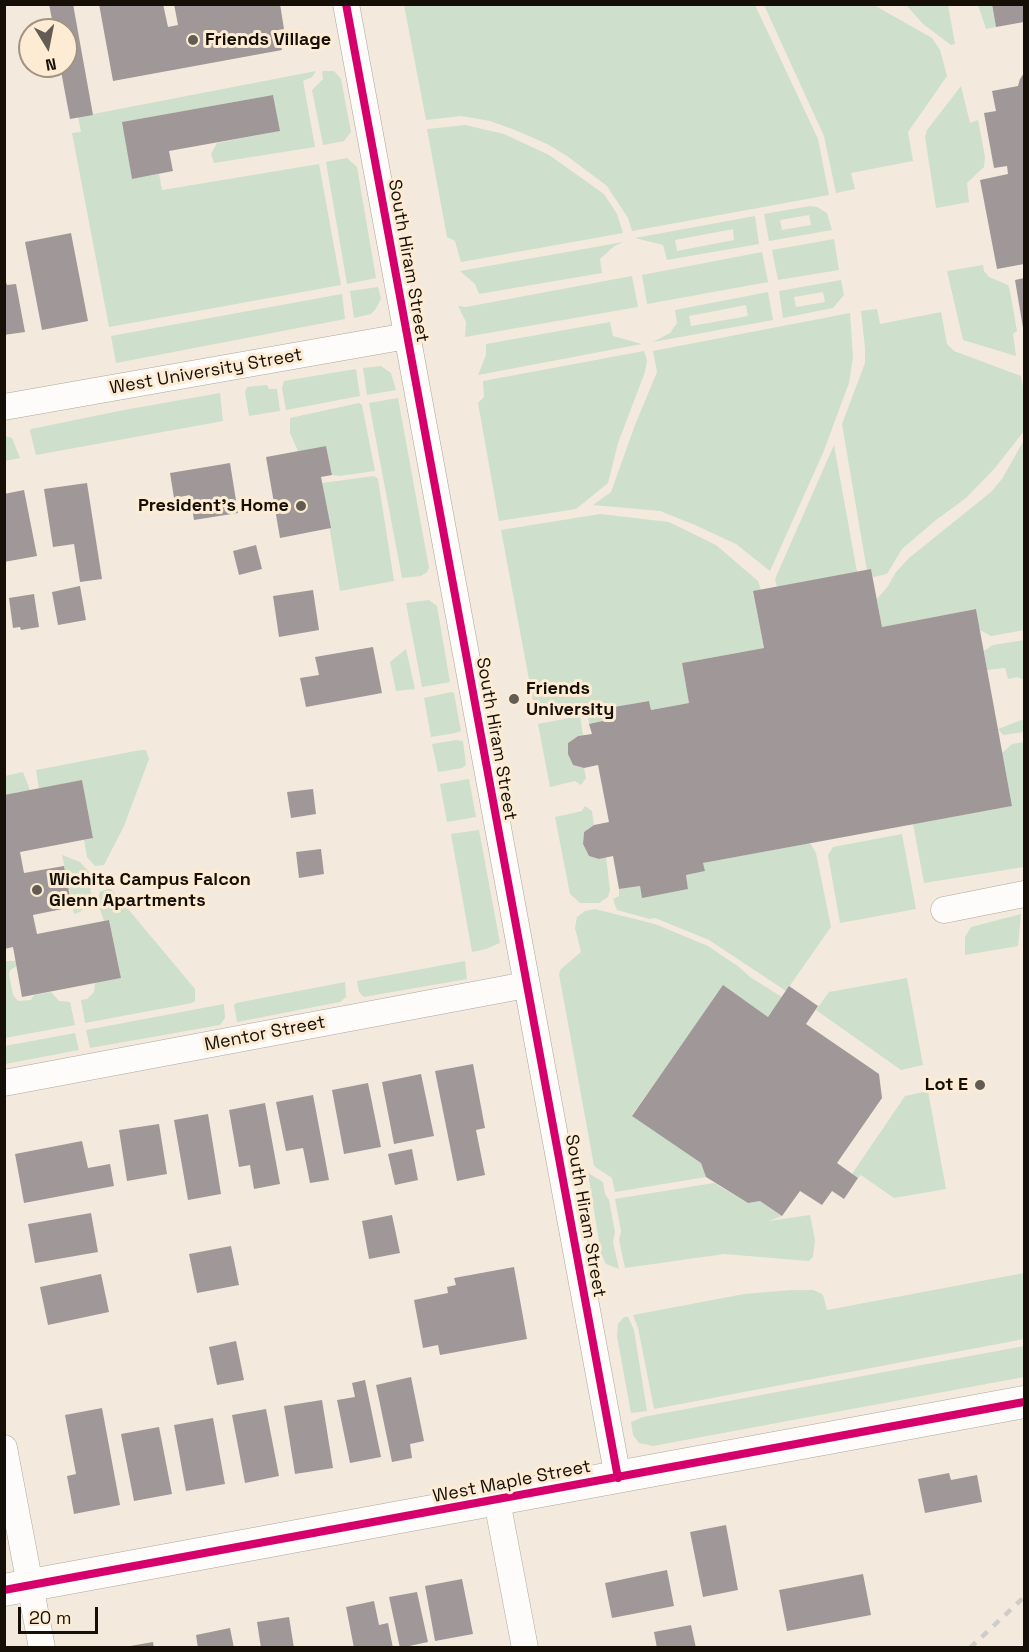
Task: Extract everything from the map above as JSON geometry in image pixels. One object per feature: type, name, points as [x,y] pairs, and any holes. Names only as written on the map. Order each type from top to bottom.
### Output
[{"type":"street","name":"South Hiram Street","points":[[346,4],[618,1478]]},
{"type":"street","name":"West University Street","points":[[4,407],[407,336]]},
{"type":"street","points":[[944,910],[1024,894]]},
{"type":"street","name":"Mentor Street","points":[[4,1083],[526,985]]},
{"type":"street","name":"West Maple Street","points":[[18,1588],[1024,1402]]},
{"type":"street","points":[[4,1448],[18,1588],[42,1647]]},
{"type":"street","points":[[497,1500],[525,1647]]},
{"type":"green space","points":[[404,5],[755,5],[818,139],[829,195],[632,231],[628,218],[607,186],[547,144],[490,121],[461,116],[426,120]]},
{"type":"green space","points":[[764,5],[874,5],[932,38],[940,50],[947,76],[908,132],[913,161],[851,173],[855,189],[836,193],[824,136]]},
{"type":"green space","points":[[906,5],[948,5],[955,44],[951,45],[923,24]]},
{"type":"green space","points":[[978,5],[992,5],[996,27],[986,29]]},
{"type":"green space","points":[[316,71],[312,77],[303,81],[315,147],[214,163],[211,154],[217,143],[279,131],[273,95],[123,122],[132,179],[159,174],[162,190],[319,164],[341,285],[109,327],[72,133],[81,132],[78,117]]},
{"type":"green space","points":[[322,71],[334,71],[341,79],[351,132],[344,141],[323,145],[312,90],[323,79]]},
{"type":"green space","points":[[961,86],[970,123],[978,120],[985,157],[984,167],[967,183],[969,202],[936,208],[925,137],[927,130]]},
{"type":"green space","points":[[465,125],[504,134],[549,155],[604,194],[617,214],[623,233],[461,262],[455,241],[447,237],[427,129]]},
{"type":"green space","points":[[347,158],[357,167],[376,278],[347,284],[326,162]]},
{"type":"green space","points":[[810,206],[817,207],[827,213],[832,230],[769,241],[764,214]],"holes":[[[809,215],[811,225],[782,230],[780,220]]]},
{"type":"green space","points":[[755,216],[759,244],[667,260],[663,245],[635,238]],"holes":[[[733,229],[734,240],[677,251],[675,240]]]},
{"type":"green space","points":[[834,239],[839,270],[778,280],[772,250]]},
{"type":"green space","points":[[623,242],[613,247],[600,259],[602,273],[479,294],[475,284],[460,271]]},
{"type":"green space","points":[[762,252],[768,282],[647,304],[642,275]]},
{"type":"green space","points":[[983,265],[989,277],[1008,285],[1017,331],[1013,334],[1016,356],[963,340],[947,271]]},
{"type":"green space","points":[[632,276],[638,307],[465,337],[466,322],[458,306],[466,307]]},
{"type":"green space","points":[[841,280],[844,295],[833,308],[783,318],[779,291]],"holes":[[[823,292],[825,302],[796,307],[794,297]]]},
{"type":"green space","points":[[378,287],[381,299],[375,310],[371,314],[354,318],[350,291]]},
{"type":"green space","points":[[768,292],[773,320],[653,342],[670,333],[677,323],[675,310]],"holes":[[[746,305],[748,316],[691,326],[689,316]]]},
{"type":"green space","points":[[342,294],[345,319],[116,363],[111,336]]},
{"type":"green space","points":[[877,309],[880,324],[941,312],[947,344],[954,351],[1021,376],[1024,392],[1024,431],[995,468],[966,498],[902,549],[887,574],[873,577],[871,570],[867,571],[842,424],[865,363],[861,311]]},
{"type":"green space","points":[[850,313],[853,357],[849,383],[823,453],[770,571],[736,544],[660,511],[593,505],[611,492],[657,372],[653,351]]},
{"type":"green space","points":[[610,322],[613,336],[642,344],[478,375],[486,355],[486,344]]},
{"type":"green space","points":[[644,351],[647,360],[645,372],[618,443],[608,483],[576,509],[499,521],[478,403],[484,397],[483,381]]},
{"type":"green space","points":[[381,366],[391,373],[396,390],[367,395],[363,368]]},
{"type":"green space","points":[[356,369],[360,396],[286,410],[282,388],[284,381]]},
{"type":"green space","points":[[267,385],[269,389],[277,389],[280,411],[249,416],[245,392],[247,387]]},
{"type":"green space","points":[[220,393],[223,421],[36,455],[31,429]]},
{"type":"green space","points":[[398,398],[429,568],[421,576],[402,578],[369,403]]},
{"type":"green space","points":[[359,403],[362,405],[375,471],[332,475],[326,446],[298,451],[290,433],[290,418]]},
{"type":"green space","points":[[5,436],[12,438],[20,458],[5,461]]},
{"type":"green space","points":[[1024,440],[1024,630],[991,636],[980,630],[976,609],[882,627],[877,599],[896,572],[909,558],[991,492],[1002,479]]},
{"type":"green space","points":[[834,445],[857,572],[777,587],[775,579]]},
{"type":"green space","points":[[374,476],[378,479],[394,581],[340,591],[322,483]]},
{"type":"green space","points":[[600,514],[669,522],[716,545],[758,581],[761,590],[753,592],[764,648],[682,663],[689,703],[651,710],[649,701],[615,707],[616,718],[589,724],[587,707],[536,717],[501,530]]},
{"type":"green space","points":[[429,600],[437,606],[450,682],[422,687],[406,603]]},
{"type":"green space","points":[[1024,640],[1024,680],[1017,677],[1008,679],[1005,668],[987,670],[984,651],[993,645]]},
{"type":"green space","points":[[406,649],[415,689],[396,691],[390,662]]},
{"type":"green space","points":[[454,693],[461,731],[431,737],[424,698]]},
{"type":"green space","points":[[580,716],[583,735],[568,743],[568,753],[573,765],[584,768],[586,778],[581,785],[575,781],[550,787],[538,724]]},
{"type":"green space","points":[[1024,719],[1024,732],[1003,735],[998,729]]},
{"type":"green space","points":[[463,741],[466,765],[462,768],[438,772],[432,744]]},
{"type":"green space","points":[[1024,742],[1024,867],[924,883],[913,824],[1012,806],[1002,753],[1012,744]]},
{"type":"green space","points":[[146,750],[149,759],[124,826],[104,865],[95,866],[87,857],[84,840],[93,838],[82,780],[39,789],[36,770]]},
{"type":"green space","points":[[23,772],[30,790],[5,795],[5,776]]},
{"type":"green space","points":[[469,779],[476,817],[447,822],[440,784]]},
{"type":"green space","points":[[585,806],[592,811],[594,825],[584,832],[583,844],[589,856],[599,859],[606,857],[610,890],[608,897],[599,903],[580,903],[570,894],[555,817],[582,811]]},
{"type":"green space","points":[[479,830],[500,943],[472,952],[451,834]]},
{"type":"green space","points":[[902,834],[916,909],[840,923],[828,855],[833,847]]},
{"type":"green space","points":[[810,843],[816,853],[831,927],[786,991],[709,940],[655,918],[650,919],[617,910],[613,899],[619,896],[619,889],[640,886],[642,897],[688,889],[686,875],[705,871],[703,863]]},
{"type":"green space","points":[[62,855],[80,862],[89,872],[91,895],[89,903],[80,912],[74,914]]},
{"type":"green space","points":[[111,889],[195,989],[195,1001],[85,1023],[81,1000],[87,999],[94,992],[95,983],[121,978],[109,920],[104,921],[97,901],[100,892]]},
{"type":"green space","points":[[595,909],[655,924],[708,946],[782,997],[768,1017],[723,986],[632,1115],[701,1163],[706,1177],[615,1192],[612,1178],[594,1166],[559,974],[561,969],[581,952],[575,928],[577,917],[585,911]]},
{"type":"green space","points":[[1021,914],[1018,946],[965,955],[965,937],[971,927]]},
{"type":"green space","points":[[5,961],[16,961],[17,966],[10,970],[9,975],[13,995],[18,1001],[31,1000],[34,995],[51,992],[59,1001],[70,1002],[75,1025],[5,1038]]},
{"type":"green space","points":[[465,961],[467,979],[364,997],[359,992],[357,981]]},
{"type":"green space","points":[[907,978],[923,1065],[901,1070],[816,1010],[829,992]]},
{"type":"green space","points":[[345,982],[346,997],[340,1002],[237,1022],[234,1005],[236,1003]]},
{"type":"green space","points":[[224,1004],[225,1018],[220,1025],[90,1048],[86,1030]]},
{"type":"green space","points":[[75,1033],[79,1050],[5,1064],[5,1046]]},
{"type":"green space","points":[[928,1091],[946,1189],[894,1198],[861,1175],[858,1178],[852,1174],[905,1096]]},
{"type":"green space","points":[[588,1173],[603,1182],[605,1194],[609,1200],[615,1232],[613,1242],[619,1269],[606,1264],[601,1254]]},
{"type":"green space","points":[[714,1183],[748,1203],[760,1201],[782,1216],[769,1221],[810,1215],[815,1240],[813,1257],[809,1261],[724,1254],[625,1268],[619,1240],[621,1231],[615,1199]]},
{"type":"green space","points":[[1024,1273],[1024,1339],[654,1409],[638,1328],[633,1315],[744,1294],[791,1290],[813,1290],[820,1293],[823,1295],[827,1310]]},
{"type":"green space","points":[[624,1317],[628,1317],[634,1330],[647,1411],[631,1413],[617,1336],[618,1324]]},
{"type":"green space","points":[[1024,1346],[1024,1377],[653,1446],[639,1443],[633,1435],[631,1422],[643,1417]]},
{"type":"building","points":[[49,4],[73,4],[76,18],[52,18]]},
{"type":"building","name":"Friends Village","points":[[99,4],[163,4],[168,27],[178,25],[174,4],[280,4],[284,29],[278,30],[282,50],[113,81]]},
{"type":"building","points":[[992,4],[1024,4],[1024,22],[996,27]]},
{"type":"building","points":[[78,32],[93,115],[70,119],[62,78],[78,78]]},
{"type":"building","points":[[1024,73],[1024,264],[997,269],[980,180],[1008,174],[1007,166],[994,168],[984,113],[996,111],[992,91],[1018,86]]},
{"type":"building","points":[[273,95],[280,131],[169,151],[173,171],[132,179],[122,122]]},
{"type":"building","points":[[71,233],[88,321],[42,330],[25,242]]},
{"type":"building","points":[[4,276],[7,285],[16,284],[25,332],[4,335]]},
{"type":"building","points":[[1024,278],[1024,328],[1023,328],[1015,280]]},
{"type":"building","name":"President's Home","points":[[326,446],[332,475],[321,477],[331,528],[280,538],[266,457]]},
{"type":"building","points":[[230,463],[238,513],[194,520],[190,495],[174,498],[170,473]]},
{"type":"building","points":[[87,483],[102,579],[80,582],[74,544],[53,547],[44,489]]},
{"type":"building","points":[[24,490],[37,556],[4,562],[4,494]]},
{"type":"building","points":[[256,545],[262,569],[239,575],[233,551]]},
{"type":"building","points":[[871,569],[882,627],[976,609],[1012,806],[703,863],[705,871],[686,875],[688,889],[642,898],[640,886],[619,889],[613,856],[599,859],[589,856],[583,844],[584,832],[594,825],[609,822],[598,765],[584,768],[573,765],[568,754],[568,743],[578,736],[592,734],[589,724],[616,718],[614,707],[649,701],[651,710],[689,703],[682,663],[764,648],[753,591]]},
{"type":"building","points":[[80,586],[86,620],[58,625],[52,592]]},
{"type":"building","points":[[313,590],[319,630],[279,637],[273,596]]},
{"type":"building","points":[[34,594],[39,627],[21,630],[20,627],[13,628],[9,598]]},
{"type":"building","points":[[373,647],[382,693],[306,707],[300,678],[319,675],[315,657]]},
{"type":"building","name":"Wichita Campus Falcon Glenn Apartments","points":[[82,780],[93,838],[20,852],[24,873],[64,866],[72,907],[33,915],[37,934],[109,920],[121,978],[22,997],[13,947],[4,949],[4,795]]},
{"type":"building","points":[[313,789],[316,814],[291,818],[287,792]]},
{"type":"building","points":[[321,849],[324,874],[299,878],[296,852]]},
{"type":"building","points":[[723,985],[768,1017],[789,986],[818,1006],[806,1024],[879,1074],[882,1098],[837,1163],[858,1178],[844,1199],[832,1191],[822,1205],[800,1191],[782,1216],[760,1201],[748,1203],[706,1177],[701,1163],[632,1116]]},
{"type":"building","points":[[473,1064],[485,1128],[476,1130],[485,1175],[457,1181],[435,1071]]},
{"type":"building","points":[[421,1074],[434,1136],[394,1144],[382,1082]]},
{"type":"building","points":[[368,1083],[381,1147],[344,1154],[332,1090]]},
{"type":"building","points":[[313,1095],[329,1180],[310,1183],[303,1148],[286,1151],[276,1102]]},
{"type":"building","points":[[265,1103],[280,1184],[254,1189],[250,1165],[239,1167],[229,1110]]},
{"type":"building","points":[[208,1114],[221,1194],[188,1200],[174,1120]]},
{"type":"building","points":[[159,1124],[167,1174],[127,1181],[119,1130]]},
{"type":"building","points":[[82,1141],[88,1168],[110,1164],[114,1186],[24,1203],[15,1154]]},
{"type":"building","points":[[412,1149],[418,1180],[395,1185],[388,1154]]},
{"type":"building","points":[[91,1213],[98,1252],[35,1263],[28,1224]]},
{"type":"building","points":[[392,1215],[400,1253],[369,1259],[362,1221]]},
{"type":"building","points":[[231,1246],[239,1285],[197,1293],[189,1254]]},
{"type":"building","points":[[514,1267],[527,1339],[440,1355],[438,1345],[423,1348],[414,1300],[448,1293],[447,1287],[456,1285],[454,1278]]},
{"type":"building","points":[[101,1274],[109,1312],[48,1325],[40,1287]]},
{"type":"building","points":[[236,1341],[244,1380],[217,1385],[209,1347]]},
{"type":"building","points":[[411,1377],[424,1441],[410,1444],[412,1458],[392,1462],[376,1385]]},
{"type":"building","points":[[365,1380],[381,1457],[350,1463],[337,1400],[355,1397],[352,1383]]},
{"type":"building","points":[[322,1400],[333,1468],[295,1474],[284,1406]]},
{"type":"building","points":[[102,1408],[120,1505],[74,1514],[67,1476],[76,1474],[65,1415]]},
{"type":"building","points":[[266,1409],[279,1476],[245,1483],[232,1415]]},
{"type":"building","points":[[213,1418],[225,1484],[186,1491],[174,1425]]},
{"type":"building","points":[[159,1427],[172,1494],[134,1501],[121,1434]]},
{"type":"building","points":[[949,1473],[951,1480],[977,1475],[982,1502],[925,1513],[918,1479]]},
{"type":"building","points":[[726,1525],[738,1590],[703,1597],[690,1532]]},
{"type":"building","points":[[667,1570],[674,1606],[612,1618],[605,1583]]},
{"type":"building","points":[[863,1574],[871,1615],[787,1631],[779,1590]]},
{"type":"building","points":[[462,1579],[473,1634],[435,1641],[425,1586]]},
{"type":"building","points":[[417,1592],[428,1642],[400,1648],[389,1597]]},
{"type":"building","points":[[374,1601],[379,1625],[388,1623],[393,1648],[354,1648],[346,1607]]},
{"type":"building","points":[[289,1617],[294,1648],[261,1648],[257,1622]]},
{"type":"building","points":[[691,1625],[696,1648],[657,1648],[654,1632]]},
{"type":"building","points":[[230,1628],[234,1648],[198,1648],[196,1635]]},
{"type":"building","points":[[153,1642],[154,1648],[130,1648],[130,1646]]},
{"type":"railway","points":[[970,1648],[1024,1597]]},
{"type":"cycle path","points":[[346,4],[618,1478]]},
{"type":"cycle path","points":[[4,1590],[1024,1402]]},
{"type":"place","name":"Friends Village","points":[[193,40]]},
{"type":"place","name":"President's Home","points":[[301,506]]},
{"type":"place","name":"Friends University","points":[[514,699]]},
{"type":"place","name":"Wichita Campus Falcon Glenn Apartments","points":[[37,890]]},
{"type":"place","name":"Lot E","points":[[980,1085]]}]
